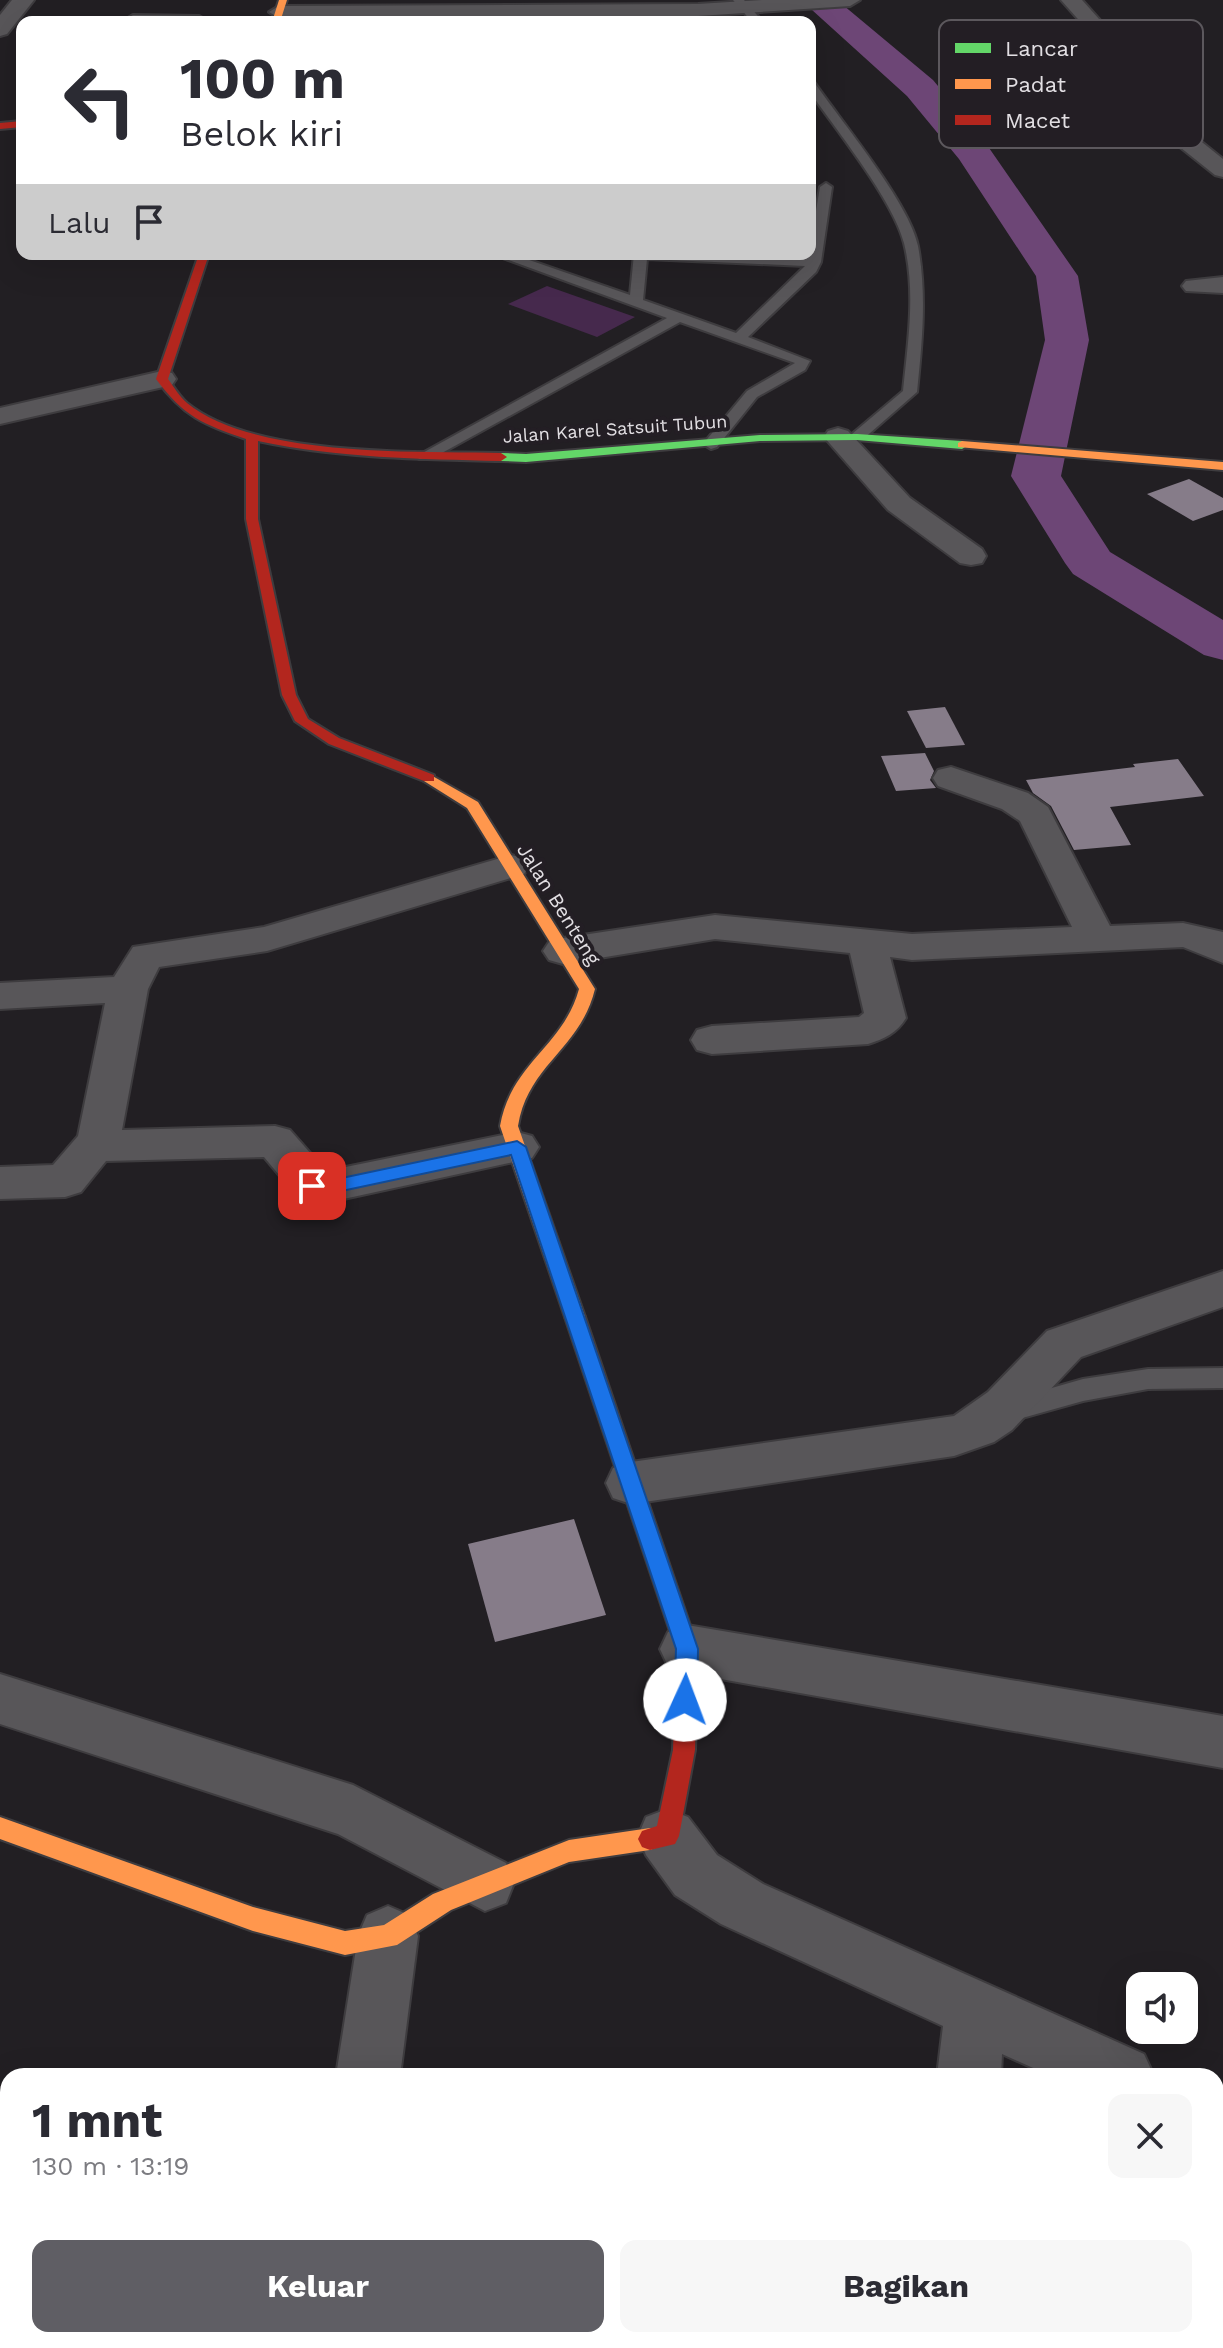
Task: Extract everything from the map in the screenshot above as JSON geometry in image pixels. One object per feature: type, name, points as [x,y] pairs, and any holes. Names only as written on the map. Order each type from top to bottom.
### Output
[{"type":"street","points":[[279,11],[750,10],[850,0]]},
{"type":"street","points":[[1071,0],[1089,20]]},
{"type":"street","points":[[0,30],[13,4]]},
{"type":"street","points":[[1195,148],[1223,170]]},
{"type":"street","points":[[0,416],[162,379],[202,260]]},
{"type":"street","points":[[1195,286],[1223,285]]},
{"type":"street","name":"Jalan Karel Satsuit Tubun","points":[[162,379],[183,406],[211,423],[252,439],[425,456],[526,458],[760,438],[847,437],[1127,456],[1223,466]]},
{"type":"street","points":[[847,437],[899,504],[971,556]]},
{"type":"street","name":"Jalan Benteng","points":[[252,439],[252,519],[289,695],[302,721],[334,741],[425,775],[473,805],[486,831],[587,989],[584,1011],[516,1091],[507,1108],[509,1132],[517,1147],[687,1649],[684,1750],[667,1836]]},
{"type":"street","points":[[951,778],[1015,801],[1035,815],[1097,939]]},
{"type":"street","points":[[0,1183],[65,1181],[96,1146],[128,989],[141,962],[155,953],[267,939],[511,866]]},
{"type":"street","points":[[563,951],[715,927],[912,947],[1197,937],[1211,941],[1223,950]]},
{"type":"street","points":[[712,1040],[868,1030],[880,1024],[886,1018],[867,943]]},
{"type":"street","points":[[0,996],[128,989]]},
{"type":"street","points":[[96,1146],[275,1141],[316,1189],[517,1147]]},
{"type":"street","points":[[631,1483],[954,1436],[981,1426],[998,1414],[1043,1360],[1064,1344],[1223,1289]]},
{"type":"street","points":[[687,1649],[1223,1742]]},
{"type":"street","points":[[0,1699],[353,1812],[485,1883]]},
{"type":"street","points":[[0,1828],[300,1933],[345,1943],[388,1936],[442,1902],[569,1851],[667,1836],[696,1875],[742,1904],[1104,2068]]},
{"type":"street","points":[[369,2068],[388,1936]]},
{"type":"street","points":[[970,2068],[975,2010]]},
{"type":"lane","points":[[816,93],[899,213],[911,244],[916,273],[918,315],[910,392],[887,414],[847,437]]},
{"type":"lane","points":[[816,218],[826,187]]},
{"type":"lane","points":[[516,260],[804,363],[752,394],[711,444]]},
{"type":"lane","points":[[636,302],[640,260]]},
{"type":"lane","points":[[739,338],[805,277],[814,262],[784,260]]},
{"type":"lane","points":[[425,456],[679,317]]},
{"type":"lane","points":[[998,1414],[1083,1390],[1148,1379],[1223,1378]]},
{"type":"shaded area","points":[[547,286],[635,317],[597,337],[508,304]]},
{"type":"building","points":[[1189,479],[1223,498],[1223,510],[1193,521],[1147,494]]},
{"type":"building","points":[[945,707],[965,745],[926,748],[907,711]]},
{"type":"building","points":[[925,753],[934,771],[930,780],[936,788],[896,791],[881,756]]},
{"type":"building","points":[[1178,759],[1204,796],[1110,807],[1131,845],[1074,850],[1051,806],[1033,793],[1026,780],[1135,767],[1133,764]]},
{"type":"building","points":[[574,1519],[606,1615],[495,1642],[468,1544]]},
{"type":"waterway","points":[[817,0],[920,88],[939,111]]},
{"type":"waterway","points":[[970,148],[1057,276],[1067,340],[1036,476],[1091,563],[1223,643]]},
{"type":"traffic: fast","points":[[501,457],[526,458],[760,438],[857,437],[962,445]]},
{"type":"traffic: slow","points":[[278,16],[283,0]]},
{"type":"traffic: slow","points":[[962,445],[1223,466]]},
{"type":"traffic: slow","points":[[429,778],[473,805],[587,989],[582,1009],[572,1026],[521,1086],[513,1104],[509,1126],[575,1317]]},
{"type":"traffic: slow","points":[[0,1828],[253,1919],[345,1943],[388,1936],[442,1902],[569,1851],[650,1839]]},
{"type":"traffic: jam","points":[[0,126],[16,125]]},
{"type":"traffic: jam","points":[[202,260],[162,379],[185,407],[215,424],[292,445],[381,454],[501,457]]},
{"type":"traffic: jam","points":[[252,439],[252,519],[289,695],[302,721],[334,741],[429,778]]},
{"type":"traffic: jam","points":[[575,1317],[687,1649],[684,1750],[667,1836],[650,1839]]},
{"type":"route","points":[[312,1186],[323,1188],[517,1147],[687,1649],[685,1700]]}]
